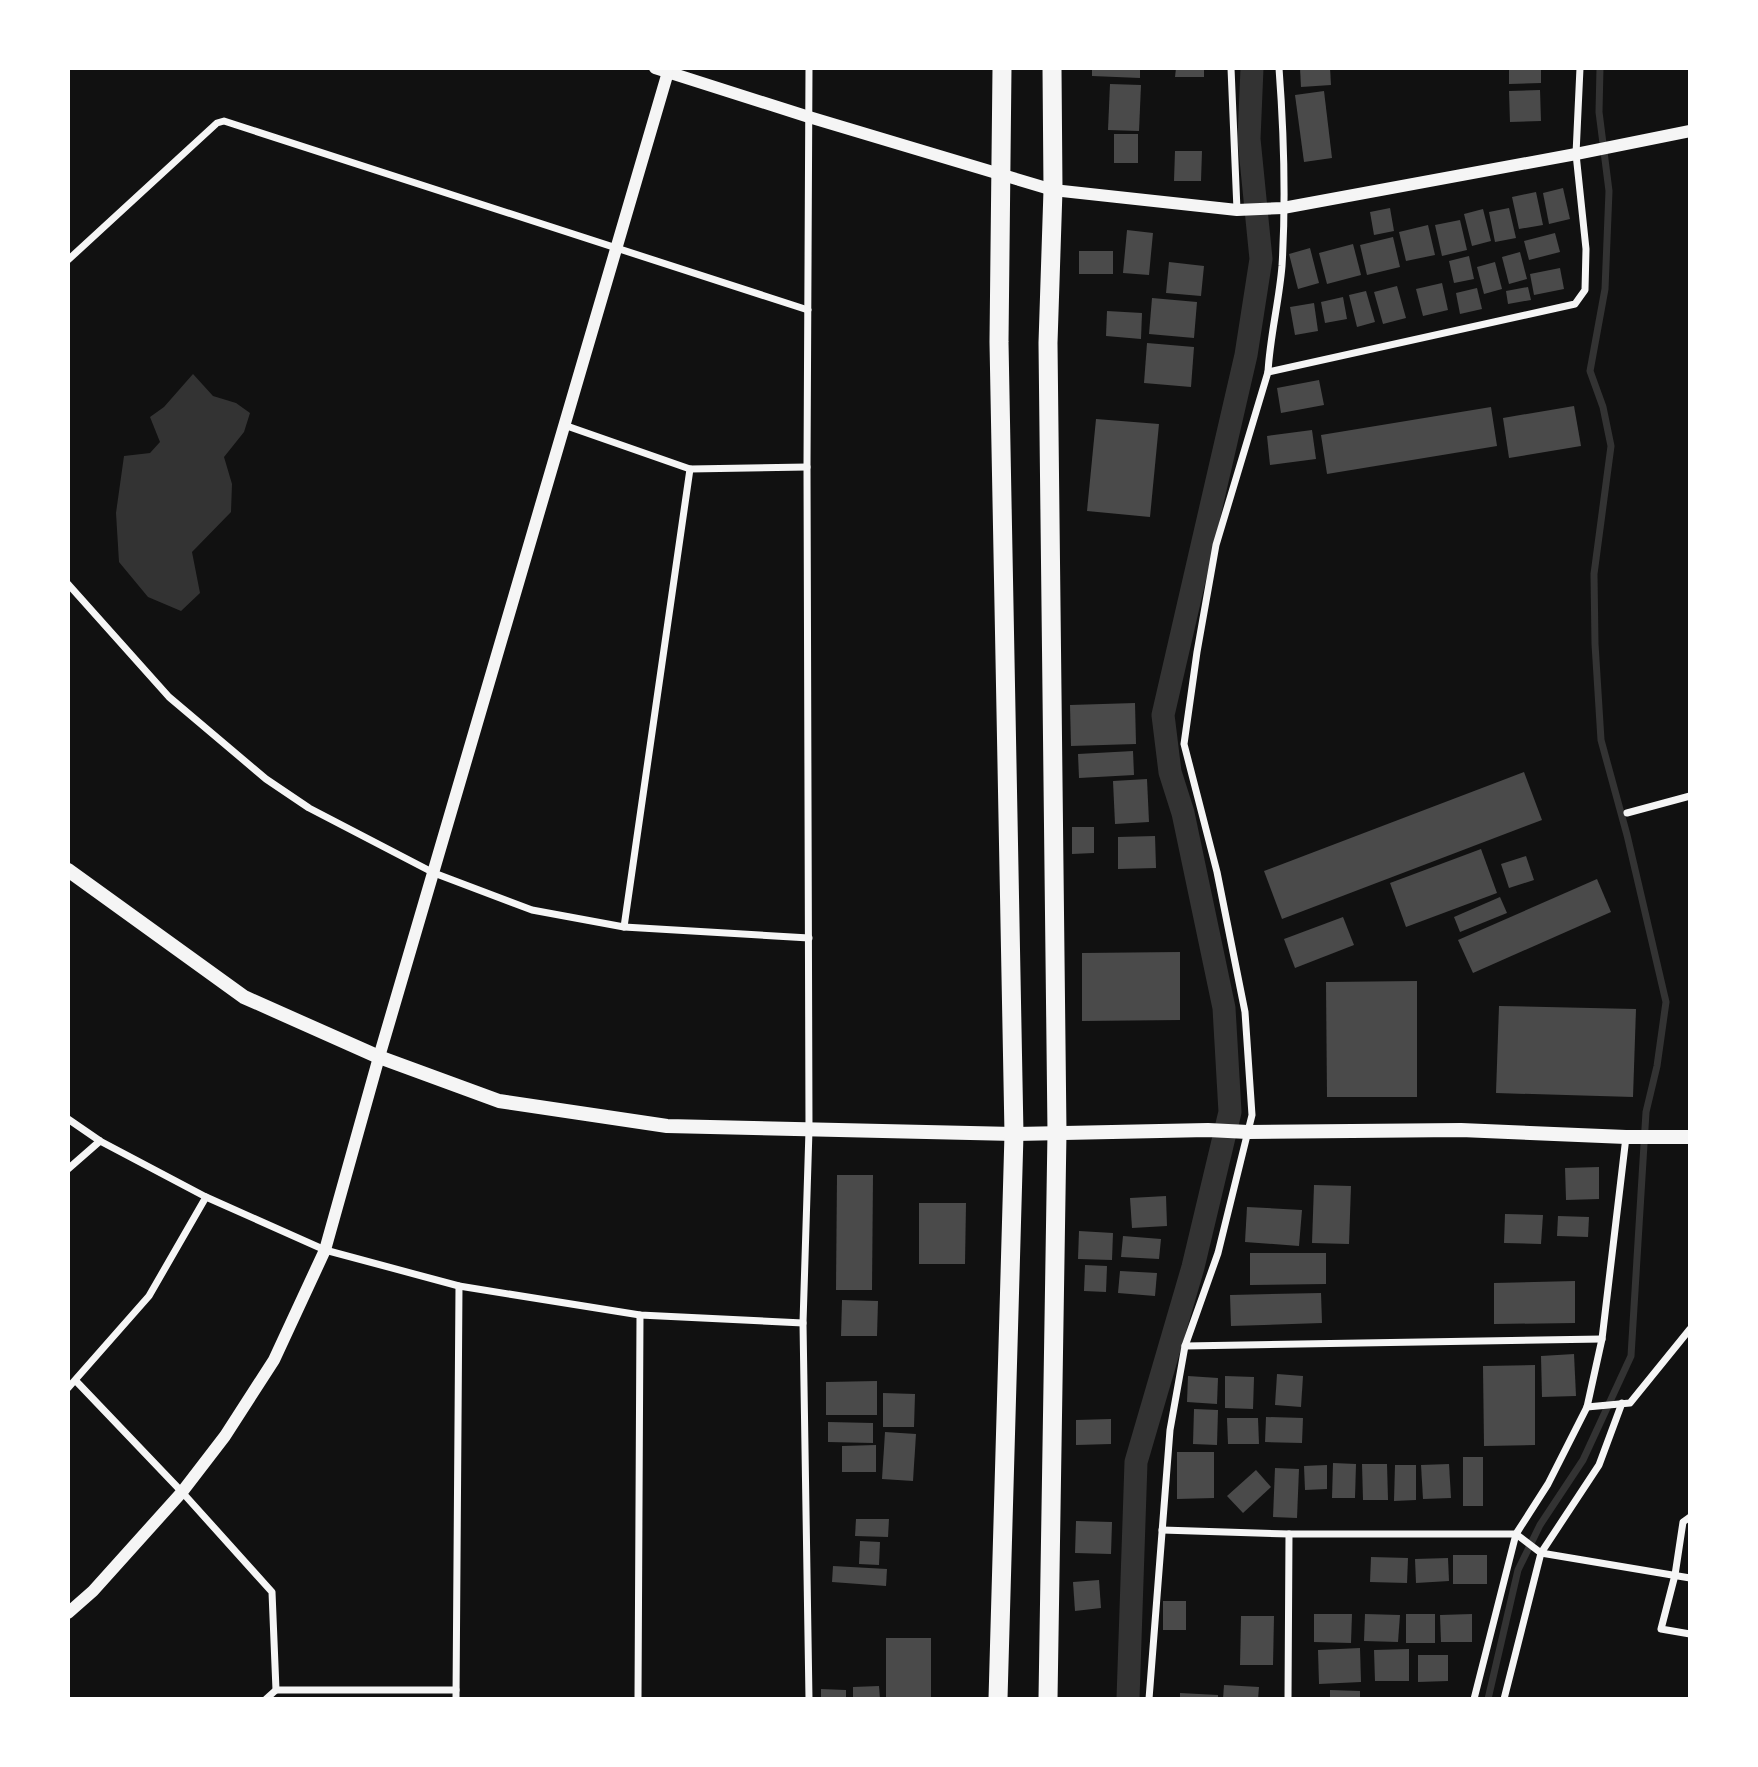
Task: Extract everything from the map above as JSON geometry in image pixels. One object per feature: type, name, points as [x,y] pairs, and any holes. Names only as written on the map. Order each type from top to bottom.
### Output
[{"type":"highway","points":[[998,1699],[1014,1134],[999,342],[1003,174],[1002,68]]},
{"type":"highway","points":[[1048,1699],[1057,1132],[1048,343],[1053,190],[1052,68]]},
{"type":"main road","points":[[68,870],[244,997],[379,1057],[499,1101],[667,1126],[1014,1134],[1208,1130],[1461,1130],[1690,1137]]},
{"type":"street","points":[[809,68],[809,938],[803,1323],[809,1699]]},
{"type":"street","points":[[1231,68],[1241,209]]},
{"type":"street","points":[[1149,1699],[1170,1430],[1185,1346],[1218,1253],[1252,1115],[1245,1012],[1217,872],[1184,744],[1216,545],[1268,372],[1280,278],[1278,209],[1284,135],[1279,68]]},
{"type":"street","points":[[1268,372],[1575,303],[1584,290],[1586,249],[1580,68]]},
{"type":"street","points":[[68,1614],[93,1591],[182,1492],[225,1436],[274,1360],[325,1250],[379,1057],[618,249],[664,70],[809,117],[1053,190],[1241,209],[1278,209],[1690,131]]},
{"type":"street","points":[[68,260],[217,123],[224,121],[808,310]]},
{"type":"street","points":[[564,425],[690,469],[807,467]]},
{"type":"street","points":[[624,927],[690,469]]},
{"type":"street","points":[[68,584],[169,696],[266,779],[309,808],[434,873],[532,910],[624,927],[809,938]]},
{"type":"street","points":[[1627,813],[1690,796]]},
{"type":"street","points":[[68,1119],[100,1141],[206,1197],[325,1250],[458,1286],[640,1315],[803,1323]]},
{"type":"street","points":[[1474,1699],[1517,1535],[1590,1407],[1602,1339],[1627,1137]]},
{"type":"street","points":[[68,1169],[100,1141]]},
{"type":"street","points":[[68,1388],[149,1296],[206,1197]]},
{"type":"street","points":[[266,1699],[276,1690],[456,1694],[458,1286]]},
{"type":"street","points":[[638,1699],[640,1315]]},
{"type":"street","points":[[1590,1407],[1630,1402],[1690,1329]]},
{"type":"street","points":[[1185,1346],[1602,1339]]},
{"type":"street","points":[[76,1381],[182,1492],[272,1592],[276,1690]]},
{"type":"street","points":[[1504,1699],[1540,1552],[1599,1465],[1621,1403]]},
{"type":"street","points":[[1690,1517],[1682,1522],[1675,1576],[1661,1629],[1690,1634]]},
{"type":"street","points":[[1162,1530],[1289,1534],[1517,1535],[1540,1552],[1690,1578]]},
{"type":"street","points":[[1288,1699],[1289,1534]]},
{"type":"shaded area","points":[[193,374],[213,396],[236,403],[250,413],[244,432],[224,457],[232,484],[231,512],[192,552],[200,593],[181,611],[148,597],[119,562],[116,513],[124,456],[150,453],[160,442],[150,417],[164,407]]},
{"type":"building","points":[[1092,68],[1140,68],[1140,78],[1092,76]]},
{"type":"building","points":[[1176,68],[1204,68],[1204,77],[1175,77]]},
{"type":"building","points":[[1300,68],[1330,68],[1331,85],[1301,87]]},
{"type":"building","points":[[1509,68],[1541,68],[1541,83],[1509,84]]},
{"type":"building","points":[[1110,84],[1141,85],[1139,131],[1108,130]]},
{"type":"building","points":[[1540,90],[1541,121],[1510,122],[1509,91]]},
{"type":"building","points":[[1324,91],[1332,158],[1304,162],[1295,95]]},
{"type":"building","points":[[1114,134],[1138,134],[1138,163],[1114,163]]},
{"type":"building","points":[[1175,151],[1202,151],[1201,181],[1174,181]]},
{"type":"building","points":[[1563,188],[1570,219],[1549,224],[1543,193]]},
{"type":"building","points":[[1536,192],[1543,225],[1519,229],[1512,197]]},
{"type":"building","points":[[1390,208],[1394,231],[1374,235],[1370,212]]},
{"type":"building","points":[[1509,208],[1516,238],[1495,242],[1489,212]]},
{"type":"building","points":[[1483,209],[1491,241],[1472,246],[1464,214]]},
{"type":"building","points":[[1460,220],[1467,250],[1442,256],[1435,225]]},
{"type":"building","points":[[1428,225],[1435,255],[1406,261],[1399,232]]},
{"type":"building","points":[[1127,230],[1153,233],[1149,275],[1123,273]]},
{"type":"building","points":[[1555,233],[1560,252],[1529,260],[1524,241]]},
{"type":"building","points":[[1393,237],[1400,267],[1367,275],[1360,245]]},
{"type":"building","points":[[1353,244],[1361,275],[1327,284],[1319,253]]},
{"type":"building","points":[[1310,248],[1319,283],[1298,289],[1289,254]]},
{"type":"building","points":[[1079,251],[1113,251],[1113,274],[1079,274]]},
{"type":"building","points":[[1520,252],[1527,279],[1509,284],[1502,257]]},
{"type":"building","points":[[1469,256],[1474,279],[1454,283],[1449,261]]},
{"type":"building","points":[[1169,262],[1204,266],[1201,296],[1166,293]]},
{"type":"building","points":[[1495,262],[1502,289],[1484,294],[1477,267]]},
{"type":"building","points":[[1560,268],[1564,289],[1534,295],[1530,274]]},
{"type":"building","points":[[1442,283],[1448,310],[1423,316],[1416,289]]},
{"type":"building","points":[[1397,286],[1406,318],[1383,324],[1374,292]]},
{"type":"building","points":[[1528,287],[1531,300],[1508,304],[1506,291]]},
{"type":"building","points":[[1477,288],[1482,309],[1460,314],[1456,293]]},
{"type":"building","points":[[1366,291],[1375,322],[1357,327],[1349,295]]},
{"type":"building","points":[[1343,297],[1347,319],[1325,323],[1321,302]]},
{"type":"building","points":[[1152,298],[1197,302],[1194,338],[1149,334]]},
{"type":"building","points":[[1314,303],[1318,331],[1295,335],[1290,307]]},
{"type":"building","points":[[1107,311],[1142,313],[1141,339],[1106,336]]},
{"type":"building","points":[[1147,343],[1194,347],[1191,387],[1144,383]]},
{"type":"building","points":[[1319,380],[1324,405],[1281,413],[1277,388]]},
{"type":"building","points":[[1574,406],[1581,446],[1509,458],[1503,418]]},
{"type":"building","points":[[1491,407],[1497,446],[1327,474],[1321,435]]},
{"type":"building","points":[[1096,419],[1159,424],[1150,517],[1087,511]]},
{"type":"building","points":[[1312,430],[1316,459],[1270,465],[1267,436]]},
{"type":"building","points":[[1135,703],[1136,744],[1071,746],[1070,705]]},
{"type":"building","points":[[1133,751],[1134,775],[1079,778],[1078,754]]},
{"type":"building","points":[[1524,772],[1542,820],[1282,919],[1264,871]]},
{"type":"building","points":[[1147,779],[1149,822],[1115,824],[1113,781]]},
{"type":"building","points":[[1072,827],[1094,827],[1094,853],[1072,854]]},
{"type":"building","points":[[1155,836],[1156,868],[1118,869],[1118,837]]},
{"type":"building","points":[[1481,849],[1497,893],[1406,927],[1390,883]]},
{"type":"building","points":[[1526,856],[1534,880],[1509,888],[1501,864]]},
{"type":"building","points":[[1597,879],[1611,912],[1473,973],[1458,940]]},
{"type":"building","points":[[1500,897],[1507,913],[1460,932],[1454,917]]},
{"type":"building","points":[[1343,917],[1354,945],[1295,968],[1284,939]]},
{"type":"building","points":[[1180,952],[1180,1020],[1082,1021],[1082,953]]},
{"type":"building","points":[[1417,981],[1417,1097],[1327,1097],[1326,982]]},
{"type":"building","points":[[1499,1006],[1636,1009],[1633,1097],[1496,1093]]},
{"type":"building","points":[[1599,1167],[1599,1199],[1566,1200],[1565,1168]]},
{"type":"building","points":[[837,1175],[873,1175],[872,1290],[836,1290]]},
{"type":"building","points":[[1314,1185],[1351,1186],[1349,1244],[1312,1243]]},
{"type":"building","points":[[1166,1196],[1167,1226],[1132,1228],[1130,1198]]},
{"type":"building","points":[[919,1203],[966,1203],[965,1264],[919,1264]]},
{"type":"building","points":[[1247,1207],[1302,1210],[1299,1246],[1245,1242]]},
{"type":"building","points":[[1505,1214],[1543,1215],[1541,1244],[1504,1243]]},
{"type":"building","points":[[1558,1216],[1589,1217],[1588,1237],[1557,1236]]},
{"type":"building","points":[[1079,1231],[1113,1233],[1112,1260],[1078,1259]]},
{"type":"building","points":[[1123,1236],[1161,1239],[1159,1259],[1121,1257]]},
{"type":"building","points":[[1250,1253],[1326,1253],[1326,1284],[1250,1285]]},
{"type":"building","points":[[1085,1265],[1107,1266],[1106,1292],[1084,1291]]},
{"type":"building","points":[[1120,1271],[1157,1273],[1155,1296],[1118,1293]]},
{"type":"building","points":[[1575,1281],[1575,1323],[1494,1324],[1494,1283]]},
{"type":"building","points":[[1321,1293],[1322,1323],[1231,1326],[1230,1295]]},
{"type":"building","points":[[842,1300],[878,1301],[877,1336],[841,1336]]},
{"type":"building","points":[[1574,1354],[1576,1396],[1542,1397],[1541,1356]]},
{"type":"building","points":[[1535,1365],[1535,1445],[1484,1446],[1483,1366]]},
{"type":"building","points":[[1277,1374],[1303,1376],[1301,1407],[1275,1405]]},
{"type":"building","points":[[1188,1376],[1218,1378],[1217,1404],[1187,1402]]},
{"type":"building","points":[[1225,1376],[1254,1377],[1253,1409],[1225,1408]]},
{"type":"building","points":[[877,1381],[877,1415],[826,1415],[826,1382]]},
{"type":"building","points":[[883,1393],[915,1394],[914,1427],[883,1427]]},
{"type":"building","points":[[1194,1409],[1218,1410],[1217,1445],[1193,1444]]},
{"type":"building","points":[[1266,1417],[1303,1418],[1302,1443],[1265,1442]]},
{"type":"building","points":[[1227,1418],[1258,1418],[1259,1444],[1228,1444]]},
{"type":"building","points":[[1111,1419],[1111,1444],[1076,1445],[1076,1420]]},
{"type":"building","points":[[828,1422],[873,1423],[873,1443],[828,1442]]},
{"type":"building","points":[[885,1432],[916,1434],[913,1481],[882,1479]]},
{"type":"building","points":[[876,1445],[876,1472],[842,1472],[842,1446]]},
{"type":"building","points":[[1177,1452],[1214,1452],[1214,1498],[1177,1499]]},
{"type":"building","points":[[1463,1457],[1483,1457],[1483,1506],[1463,1506]]},
{"type":"building","points":[[1333,1463],[1356,1464],[1355,1498],[1332,1498]]},
{"type":"building","points":[[1362,1464],[1387,1464],[1388,1500],[1363,1500]]},
{"type":"building","points":[[1449,1464],[1451,1498],[1423,1499],[1421,1465]]},
{"type":"building","points":[[1327,1465],[1327,1489],[1305,1490],[1304,1466]]},
{"type":"building","points":[[1395,1465],[1416,1465],[1416,1500],[1394,1501]]},
{"type":"building","points":[[1275,1468],[1299,1469],[1297,1518],[1273,1517]]},
{"type":"building","points":[[1256,1470],[1271,1487],[1243,1513],[1227,1496]]},
{"type":"building","points":[[856,1519],[889,1519],[888,1537],[855,1536]]},
{"type":"building","points":[[1076,1521],[1112,1522],[1111,1554],[1075,1553]]},
{"type":"building","points":[[860,1541],[880,1542],[879,1565],[859,1564]]},
{"type":"building","points":[[1453,1555],[1487,1555],[1487,1584],[1453,1584]]},
{"type":"building","points":[[1371,1557],[1408,1558],[1407,1583],[1370,1582]]},
{"type":"building","points":[[1448,1558],[1449,1581],[1416,1583],[1415,1559]]},
{"type":"building","points":[[833,1566],[887,1569],[886,1586],[832,1582]]},
{"type":"building","points":[[1099,1580],[1101,1608],[1075,1611],[1073,1582]]},
{"type":"building","points":[[1163,1601],[1186,1601],[1186,1630],[1163,1630]]},
{"type":"building","points":[[1314,1614],[1352,1614],[1351,1643],[1314,1642]]},
{"type":"building","points":[[1365,1614],[1400,1615],[1398,1642],[1364,1641]]},
{"type":"building","points":[[1406,1614],[1435,1614],[1435,1643],[1406,1643]]},
{"type":"building","points":[[1472,1614],[1472,1642],[1441,1642],[1440,1615]]},
{"type":"building","points":[[1241,1616],[1274,1616],[1273,1665],[1240,1665]]},
{"type":"building","points":[[886,1638],[931,1638],[931,1699],[886,1699]]},
{"type":"building","points":[[1360,1648],[1361,1682],[1319,1684],[1318,1650]]},
{"type":"building","points":[[1409,1649],[1409,1681],[1375,1681],[1374,1650]]},
{"type":"building","points":[[1418,1655],[1448,1655],[1448,1681],[1418,1682]]},
{"type":"building","points":[[1224,1685],[1259,1687],[1258,1699],[1223,1699]]},
{"type":"building","points":[[879,1686],[880,1699],[853,1699],[853,1687]]},
{"type":"building","points":[[821,1689],[846,1690],[846,1699],[821,1699]]},
{"type":"building","points":[[1330,1690],[1360,1691],[1360,1699],[1330,1699]]},
{"type":"building","points":[[1180,1693],[1218,1695],[1218,1699],[1180,1699]]},
{"type":"waterway","points":[[1128,1699],[1136,1462],[1193,1267],[1230,1112],[1224,1008],[1183,813],[1170,772],[1163,715],[1246,355],[1261,259],[1249,139],[1252,68]]},
{"type":"waterway","points":[[1488,1699],[1518,1570],[1540,1525],[1583,1460],[1631,1356],[1646,1112],[1657,1066],[1666,1002],[1627,835],[1601,740],[1594,574],[1611,446],[1603,407],[1590,371],[1605,289],[1609,191],[1599,112],[1600,68]]}]
